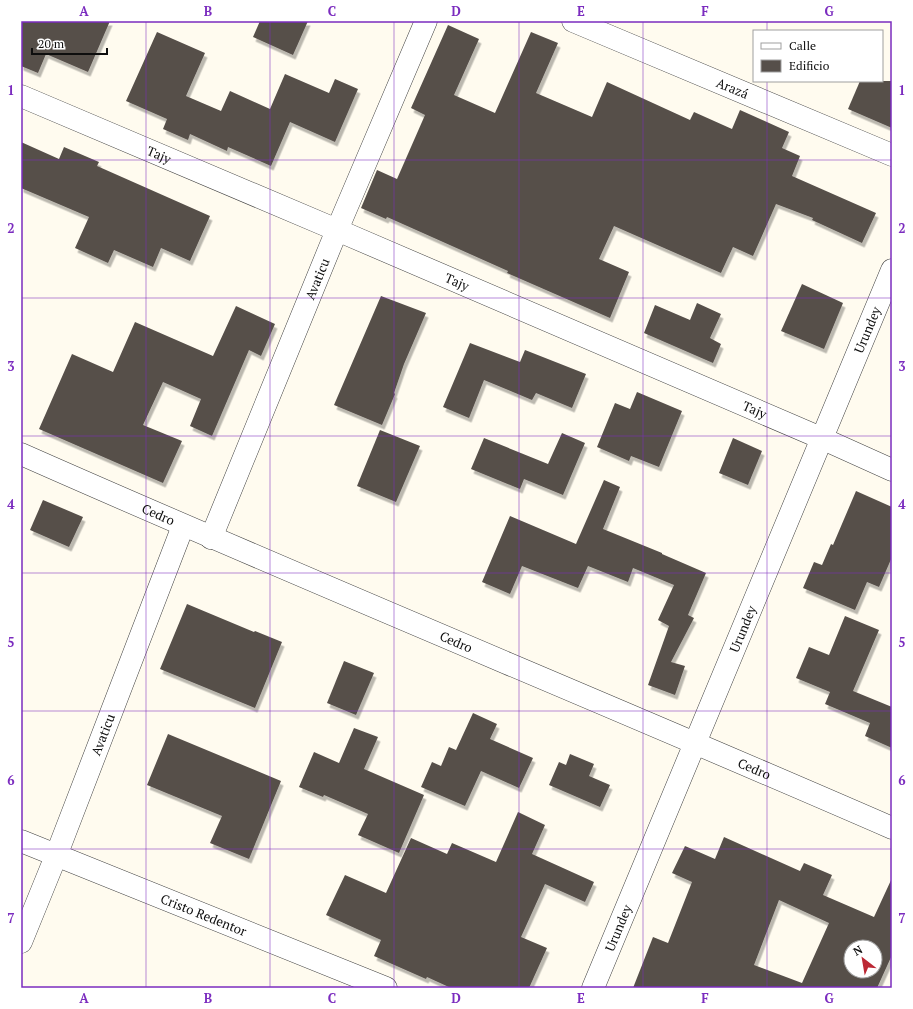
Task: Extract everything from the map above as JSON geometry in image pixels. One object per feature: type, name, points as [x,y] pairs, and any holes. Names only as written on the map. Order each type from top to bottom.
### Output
[{"type":"street","name":"Avaticu","points":[[211,538],[426,21]]},
{"type":"street","name":"Arazá","points":[[573,21],[892,155]]},
{"type":"street","name":"Tajy","points":[[21,96],[338,230],[892,470]]},
{"type":"street","name":"Urundey","points":[[593,988],[892,270]]},
{"type":"street","name":"Cedro","points":[[21,454],[183,526],[695,742],[892,828]]},
{"type":"street","name":"Avaticu","points":[[21,942],[56,856],[183,526]]},
{"type":"street","name":"Cristo Redentor","points":[[21,842],[386,988]]},
{"type":"building","points":[[21,21],[110,21],[88,72],[46,54],[38,73],[21,66]]},
{"type":"building","points":[[260,21],[308,21],[293,55],[253,37]]},
{"type":"building","points":[[448,25],[479,39],[454,95],[495,113],[531,32],[558,43],[536,93],[592,117],[607,82],[690,120],[694,112],[732,129],[740,110],[789,132],[782,148],[800,156],[792,176],[876,213],[862,243],[812,220],[813,218],[776,204],[753,256],[733,247],[721,273],[614,226],[599,259],[629,272],[610,318],[507,273],[508,271],[387,217],[386,219],[361,208],[377,170],[397,179],[425,115],[411,108]]},
{"type":"building","points":[[157,32],[205,53],[186,96],[221,111],[230,91],[270,109],[285,74],[329,93],[335,79],[358,89],[335,142],[290,122],[271,166],[228,147],[227,151],[190,134],[188,140],[163,129],[167,119],[126,101]]},
{"type":"building","points":[[892,81],[892,128],[848,109],[860,82]]},
{"type":"building","points":[[21,142],[59,159],[64,147],[99,162],[97,166],[210,216],[190,261],[161,248],[153,267],[114,250],[108,263],[75,248],[89,217],[21,188]]},
{"type":"building","points":[[802,284],[843,303],[824,349],[781,331]]},
{"type":"building","points":[[381,296],[426,313],[404,364],[394,393],[395,394],[382,425],[334,405]]},
{"type":"building","points":[[697,303],[721,314],[710,338],[721,344],[713,363],[644,333],[655,305],[690,320]]},
{"type":"building","points":[[236,306],[275,324],[261,356],[249,350],[212,436],[190,426],[201,399],[163,382],[143,425],[182,441],[163,483],[39,429],[72,354],[113,372],[135,322],[213,356]]},
{"type":"building","points":[[470,343],[520,362],[525,350],[586,374],[572,408],[536,393],[532,400],[484,380],[469,418],[443,407]]},
{"type":"building","points":[[637,392],[682,411],[659,467],[631,456],[629,461],[597,447],[615,403],[630,409]]},
{"type":"building","points":[[380,430],[420,446],[396,502],[357,486]]},
{"type":"building","points":[[562,433],[585,443],[563,495],[524,479],[520,489],[471,469],[484,438],[548,464]]},
{"type":"building","points":[[733,438],[762,451],[748,485],[719,473]]},
{"type":"building","points":[[604,480],[620,487],[603,529],[706,573],[688,615],[694,618],[671,662],[685,666],[675,695],[648,685],[669,626],[658,620],[674,585],[633,568],[628,582],[588,566],[578,588],[522,566],[510,594],[482,582],[510,516],[576,544]]},
{"type":"building","points":[[856,491],[892,507],[892,557],[879,587],[867,582],[855,610],[803,588],[814,562],[822,565],[831,544],[833,545]]},
{"type":"building","points":[[43,500],[83,517],[69,547],[30,530]]},
{"type":"building","points":[[187,604],[282,642],[255,708],[160,669]]},
{"type":"building","points":[[845,616],[879,630],[853,691],[892,707],[892,748],[865,736],[870,723],[825,704],[830,692],[796,678],[809,647],[829,655]]},
{"type":"building","points":[[344,661],[374,673],[356,715],[327,703]]},
{"type":"building","points":[[473,713],[497,724],[490,739],[533,758],[519,788],[481,771],[465,806],[421,787],[432,762],[441,766],[449,747],[456,750]]},
{"type":"building","points":[[354,728],[378,737],[364,769],[424,795],[399,853],[358,835],[368,814],[324,795],[323,797],[299,787],[314,752],[339,763]]},
{"type":"building","points":[[168,734],[281,781],[249,859],[210,843],[222,816],[147,785]]},
{"type":"building","points":[[570,754],[594,764],[589,776],[610,785],[600,807],[549,785],[559,762],[566,765]]},
{"type":"building","points":[[518,812],[545,825],[532,854],[594,882],[585,902],[545,884],[521,937],[547,948],[529,988],[451,988],[427,977],[426,979],[374,956],[381,940],[326,915],[345,875],[386,893],[411,838],[447,854],[452,843],[496,862]]},
{"type":"building","points":[[724,837],[800,871],[804,863],[832,875],[823,895],[874,917],[892,878],[892,955],[883,975],[883,939],[843,939],[843,979],[881,979],[877,988],[633,988],[653,937],[668,943],[692,882],[672,873],[685,846],[715,859]],"holes":[[[779,900],[829,923],[802,983],[754,965]]]}]
